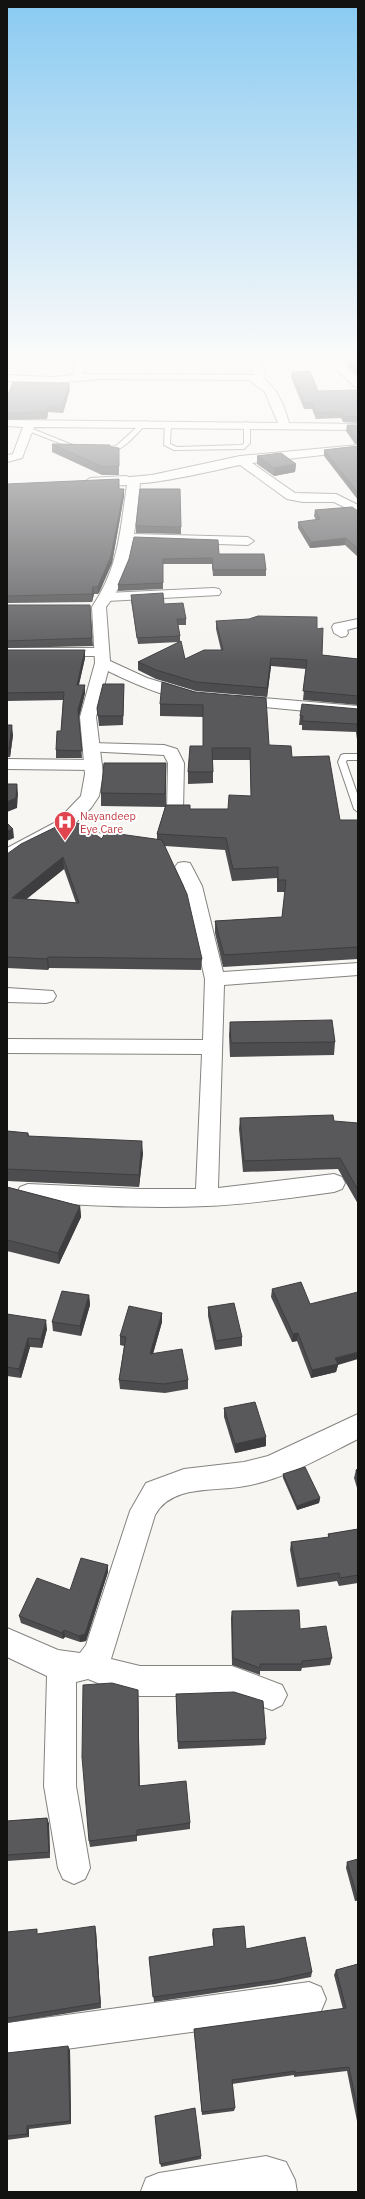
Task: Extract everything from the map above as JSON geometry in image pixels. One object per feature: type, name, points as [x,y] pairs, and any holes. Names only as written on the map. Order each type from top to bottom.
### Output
[{"type":"street","points":[[75,482],[152,479],[249,459]]},
{"type":"street","points":[[240,460],[291,496],[303,498],[358,497]]},
{"type":"street","points":[[7,855],[62,826],[86,804],[93,787],[94,765],[88,717],[102,658],[103,602],[123,559],[128,538],[134,484],[130,481]]},
{"type":"street","points":[[336,498],[358,510]]},
{"type":"street","points":[[128,538],[248,541]]},
{"type":"street","points":[[84,607],[103,602],[214,592]]},
{"type":"street","points":[[341,633],[339,626],[358,623]]},
{"type":"street","points":[[7,652],[102,658],[118,672],[172,691],[213,699],[358,711]]},
{"type":"street","points":[[91,748],[164,750],[171,752],[176,763],[175,811]]},
{"type":"street","points":[[7,764],[94,765]]},
{"type":"street","points":[[184,866],[193,886],[215,979],[207,1197]]},
{"type":"street","points":[[215,979],[358,969]]},
{"type":"street","points":[[7,995],[46,996]]},
{"type":"street","points":[[7,1046],[212,1047]]},
{"type":"street","points":[[28,1193],[155,1198],[207,1197],[256,1194],[334,1183]]},
{"type":"street","points":[[75,1666],[98,1654],[143,1511],[151,1496],[160,1488],[174,1483],[253,1472],[273,1466],[358,1426]]},
{"type":"street","points":[[7,1642],[75,1666],[120,1677],[140,1681],[232,1680],[272,1695]]},
{"type":"street","points":[[74,1868],[60,1786],[75,1666]]},
{"type":"street","points":[[7,2040],[309,1999]]},
{"type":"street","points":[[159,2191],[266,2174],[273,2175],[277,2180],[279,2192]]},
{"type":"lane","points":[[358,757],[344,757],[342,762],[358,809]]},
{"type":"lane","points":[[62,826],[125,843]]},
{"type":"building","points":[[84,459],[119,459],[119,466],[102,467]]},
{"type":"building","points":[[261,459],[289,459],[296,464],[274,468]]},
{"type":"building","points":[[331,459],[358,459],[358,493]]},
{"type":"building","points":[[119,479],[119,489],[124,489],[111,556],[98,587],[93,587],[92,594],[7,596],[7,484]]},
{"type":"building","points":[[140,489],[180,489],[181,527],[136,526]]},
{"type":"building","points":[[352,507],[358,511],[358,549],[346,538],[311,542],[298,522],[320,519],[315,510]]},
{"type":"building","points":[[134,537],[218,540],[219,554],[264,554],[266,570],[213,570],[212,558],[163,559],[163,583],[118,585],[129,559]]},
{"type":"building","points":[[163,593],[164,604],[183,603],[186,619],[177,619],[180,636],[137,638],[131,595]]},
{"type":"building","points":[[7,605],[90,605],[92,638],[7,641]]},
{"type":"building","points":[[258,616],[317,617],[317,629],[323,628],[322,655],[358,659],[358,696],[303,691],[307,660],[271,658],[267,688],[196,682],[156,670],[138,662],[181,641],[185,659],[204,650],[223,650],[216,621],[249,619]]},
{"type":"building","points":[[7,650],[85,650],[77,685],[85,685],[78,710],[82,751],[56,750],[57,731],[61,731],[64,692],[7,693]]},
{"type":"building","points":[[162,682],[195,692],[266,698],[269,745],[291,746],[292,757],[329,756],[340,820],[358,820],[358,947],[224,955],[215,921],[282,917],[286,880],[278,880],[278,867],[233,869],[226,838],[157,834],[166,805],[190,805],[190,809],[228,809],[229,795],[251,796],[250,748],[212,748],[213,772],[188,772],[190,746],[203,746],[203,705],[160,704]]},
{"type":"building","points":[[103,684],[124,684],[123,716],[98,716],[97,708]]},
{"type":"building","points":[[302,704],[358,709],[358,733],[357,724],[302,721],[303,716],[300,716]]},
{"type":"building","points":[[7,725],[12,725],[9,748],[7,748]]},
{"type":"building","points":[[104,763],[166,763],[165,794],[101,793]]},
{"type":"building","points":[[7,784],[17,784],[16,798],[7,802]]},
{"type":"building","points":[[68,821],[80,824],[102,839],[105,832],[162,840],[187,894],[202,959],[48,957],[47,959],[7,957],[7,854],[21,844]],"holes":[[[63,857],[79,903],[12,898]]]},
{"type":"building","points":[[7,823],[13,829],[7,831]]},
{"type":"building","points":[[332,1020],[335,1042],[231,1043],[230,1022]]},
{"type":"building","points":[[333,1115],[334,1121],[358,1123],[358,1190],[340,1158],[244,1161],[240,1118]]},
{"type":"building","points":[[7,1131],[28,1133],[28,1136],[142,1141],[139,1175],[7,1169]]},
{"type":"building","points":[[7,1187],[80,1206],[58,1253],[7,1240]]},
{"type":"building","points":[[301,1282],[310,1304],[358,1292],[358,1352],[335,1358],[338,1364],[312,1370],[298,1333],[293,1334],[272,1289]]},
{"type":"building","points":[[62,1291],[89,1295],[80,1326],[52,1322]]},
{"type":"building","points":[[234,1303],[242,1337],[216,1341],[208,1307]]},
{"type":"building","points":[[129,1306],[162,1313],[150,1354],[182,1349],[188,1380],[164,1384],[119,1380],[126,1337],[120,1336]]},
{"type":"building","points":[[7,1314],[46,1320],[41,1339],[28,1338],[19,1369],[7,1367]]},
{"type":"building","points":[[255,1402],[266,1437],[235,1444],[224,1408]]},
{"type":"building","points":[[305,1467],[320,1498],[297,1506],[283,1474]]},
{"type":"building","points":[[358,1529],[358,1575],[340,1578],[339,1573],[299,1579],[291,1542],[329,1537],[328,1534]]},
{"type":"building","points":[[81,1558],[108,1565],[85,1634],[79,1636],[64,1630],[62,1633],[19,1616],[37,1578],[70,1590]]},
{"type":"building","points":[[299,1610],[300,1629],[326,1626],[332,1658],[302,1661],[302,1664],[260,1664],[260,1668],[233,1658],[232,1611]]},
{"type":"building","points":[[112,1683],[138,1690],[139,1786],[186,1781],[190,1823],[137,1830],[137,1835],[89,1841],[82,1757],[83,1685]]},
{"type":"building","points":[[234,1692],[263,1701],[266,1739],[178,1742],[176,1694]]},
{"type":"building","points":[[47,1818],[49,1852],[7,1855],[7,1821]]},
{"type":"building","points":[[358,1859],[358,1895],[357,1896],[347,1862]]},
{"type":"building","points":[[95,1926],[100,2003],[7,2018],[7,1932],[37,1929],[37,1934]]},
{"type":"building","points":[[244,1926],[246,1949],[305,1937],[312,1972],[276,1980],[153,1997],[149,1957],[214,1946],[213,1929]]},
{"type":"building","points":[[358,1964],[358,2112],[349,2067],[295,2073],[295,2071],[232,2080],[235,2108],[202,2112],[194,2029],[346,2008],[336,1970]]},
{"type":"building","points":[[68,2046],[70,2121],[27,2126],[27,2134],[7,2136],[7,2053]]},
{"type":"building","points":[[195,2108],[201,2156],[160,2164],[155,2116]]},
{"type":"place","name":"Nayandeep Eye Care","points":[[65,842]]}]
